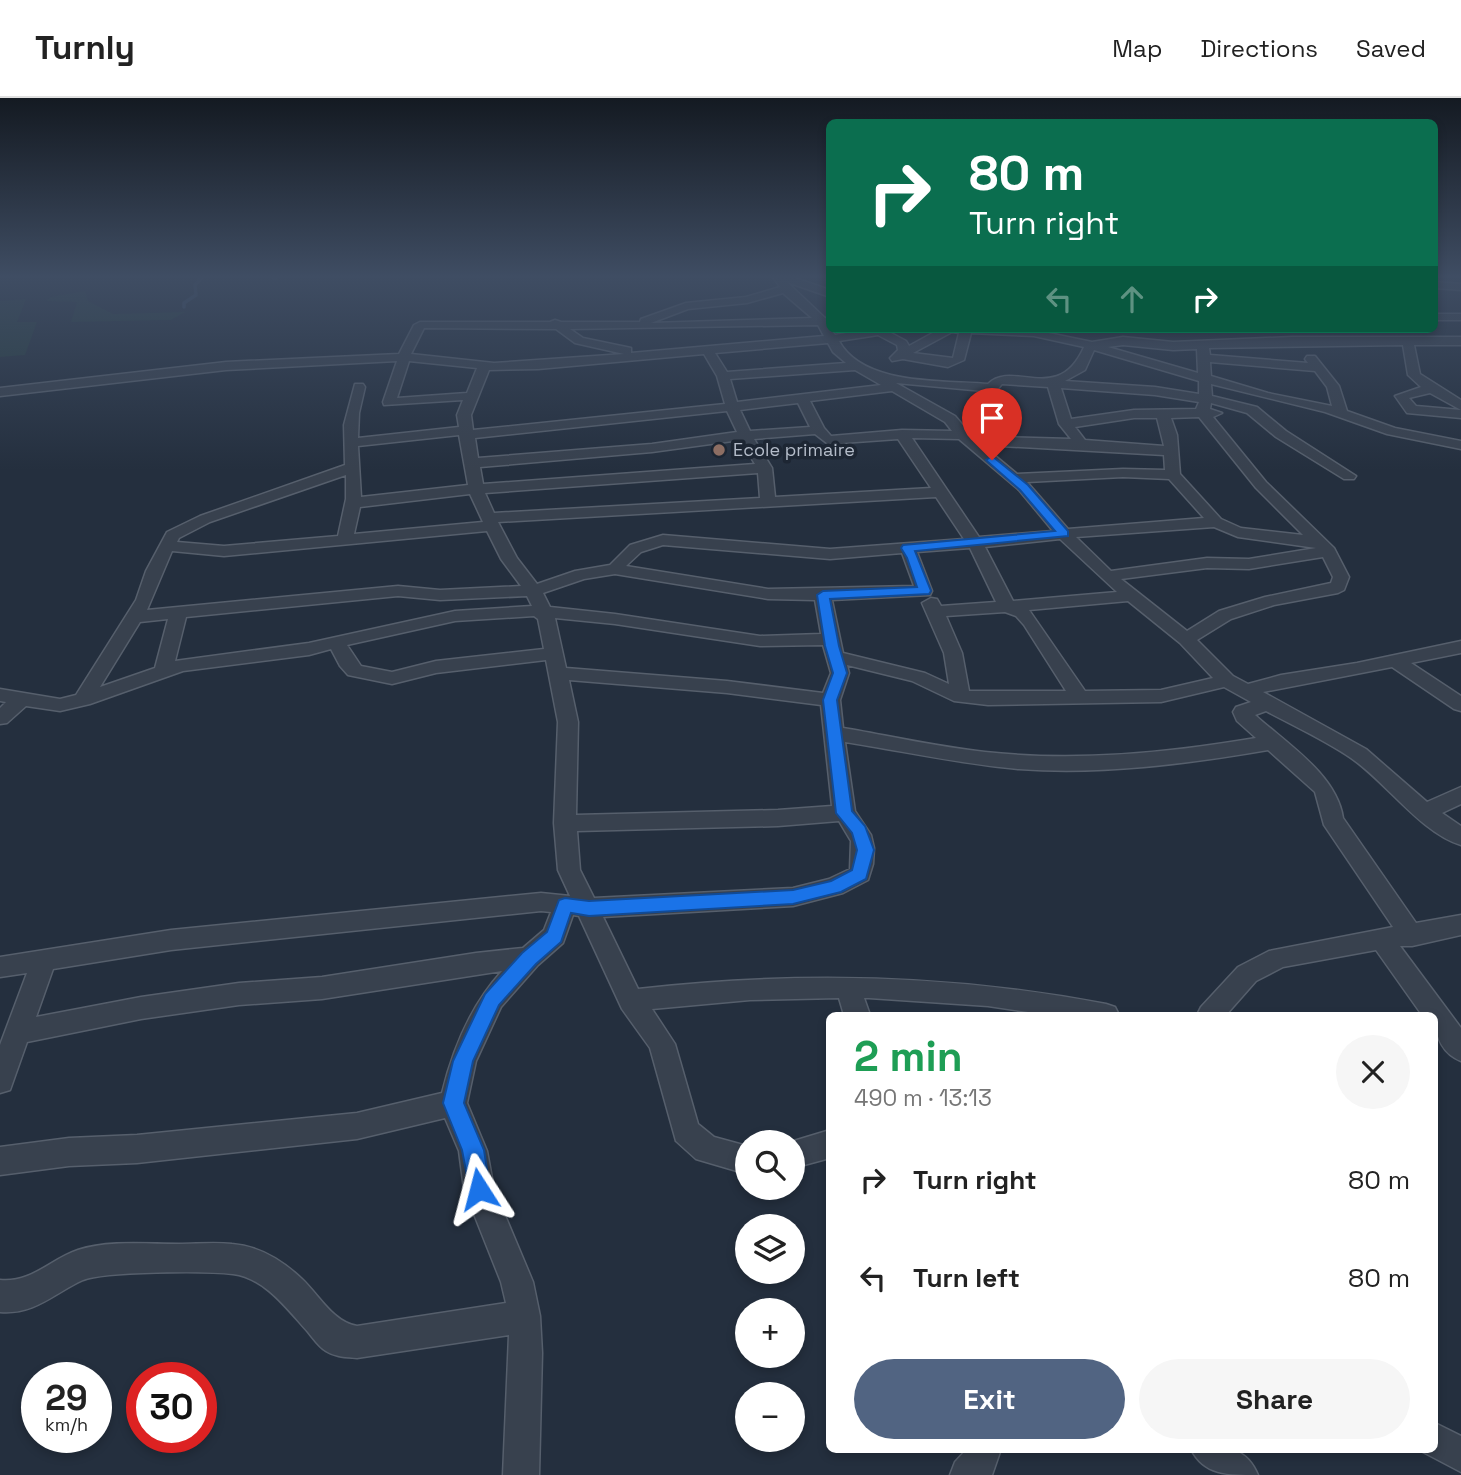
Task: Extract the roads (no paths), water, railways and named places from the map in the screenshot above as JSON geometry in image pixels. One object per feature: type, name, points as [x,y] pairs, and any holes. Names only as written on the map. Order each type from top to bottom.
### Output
[{"type":"street","points":[[345,541],[354,488],[351,468],[352,409],[373,395],[404,358],[410,341]]},
{"type":"street","points":[[580,341],[653,356]]},
{"type":"street","points":[[0,391],[168,374],[210,367],[404,358],[426,358],[484,366],[653,356],[810,341]]},
{"type":"street","points":[[834,341],[834,346],[857,366],[947,416],[965,438],[1014,478],[1064,534],[1107,576],[1186,639],[1226,680],[1359,754],[1425,812],[1461,837]]},
{"type":"street","points":[[899,341],[904,350],[901,355]]},
{"type":"street","points":[[888,381],[890,364],[926,341]]},
{"type":"street","points":[[901,355],[947,363],[958,360],[963,341]]},
{"type":"street","points":[[1069,341],[1205,379],[1309,404],[1392,431],[1461,444]]},
{"type":"street","points":[[1090,346],[1121,341]]},
{"type":"street","points":[[1125,341],[1204,351],[1279,366],[1319,368]]},
{"type":"street","points":[[1204,351],[1245,343],[1286,341]]},
{"type":"street","points":[[1292,341],[1333,386],[1341,413]]},
{"type":"street","points":[[1322,341],[1432,341]]},
{"type":"street","points":[[1442,341],[1459,348]]},
{"type":"street","points":[[1408,342],[1414,375],[1431,390],[1461,406]]},
{"type":"street","points":[[1245,343],[1279,366]]},
{"type":"street","points":[[1081,444],[1066,424],[1054,385],[1055,379],[1081,367],[1090,346]]},
{"type":"street","points":[[708,351],[723,376],[745,435],[765,468],[768,502]]},
{"type":"street","points":[[1186,639],[1225,615],[1338,586],[1340,576],[1323,547],[1261,485],[1204,405],[1204,351]]},
{"type":"street","points":[[365,359],[358,380],[373,395],[472,396]]},
{"type":"street","points":[[484,366],[464,415],[466,432],[477,489],[509,559],[544,611],[568,722],[565,823],[569,870],[577,907],[631,1001],[662,1044],[686,1132],[706,1149],[735,1157]]},
{"type":"street","points":[[723,376],[857,366]]},
{"type":"street","points":[[993,441],[987,404],[991,388],[998,380],[1155,391],[1204,405],[1252,410],[1309,404]]},
{"type":"street","points":[[351,443],[641,418],[802,398],[888,381],[991,388]]},
{"type":"street","points":[[1431,390],[1401,396],[1412,410],[1461,414]]},
{"type":"street","points":[[802,398],[825,439],[902,434],[1171,451]]},
{"type":"street","points":[[1066,424],[1204,405]]},
{"type":"street","points":[[1252,410],[1281,433],[1349,476]]},
{"type":"street","points":[[1162,412],[1173,474],[1216,522],[1238,532],[1323,547]]},
{"type":"street","points":[[473,463],[652,448],[745,435],[818,430]]},
{"type":"street","points":[[902,434],[985,559],[996,587],[1009,607],[1022,612],[1031,622],[1080,698]]},
{"type":"street","points":[[83,701],[145,600],[149,583],[173,535],[205,519],[351,468]]},
{"type":"street","points":[[351,503],[477,489],[765,468]]},
{"type":"street","points":[[1014,478],[1173,474]]},
{"type":"street","points":[[166,546],[224,551],[345,541],[492,522],[940,492]]},
{"type":"street","points":[[615,569],[627,552],[647,542],[663,540],[830,554],[866,553],[1112,528],[1216,522]]},
{"type":"street","points":[[1107,576],[1207,563],[1249,564],[1323,547]]},
{"type":"street","points":[[907,548],[953,653],[961,697]]},
{"type":"street","points":[[134,617],[398,591],[440,595],[533,591],[581,575],[615,569],[768,594],[924,591]]},
{"type":"street","points":[[0,967],[106,949],[212,936],[541,902],[577,907],[755,900],[793,897],[835,887],[860,874],[866,850],[859,831],[844,813],[830,700],[840,673],[823,595]]},
{"type":"street","points":[[936,612],[1131,596]]},
{"type":"street","points":[[0,695],[60,705],[83,701],[164,669],[202,662],[283,654],[455,616],[544,611],[760,641],[833,647],[918,677],[961,697],[1014,700],[1161,696],[1203,688],[1226,680]]},
{"type":"street","points":[[164,669],[179,612]]},
{"type":"street","points":[[337,642],[349,666],[355,671],[392,678],[436,667],[556,663],[644,679],[830,700]]},
{"type":"street","points":[[1245,691],[1281,681],[1461,647]]},
{"type":"street","points":[[1395,661],[1461,705]]},
{"type":"street","points":[[0,718],[23,698]]},
{"type":"street","points":[[1268,703],[1243,712],[1323,788],[1330,802],[1332,819],[1412,936]]},
{"type":"street","points":[[834,733],[988,759],[1053,763],[1155,760],[1273,742]]},
{"type":"street","points":[[1425,812],[1461,795]]},
{"type":"street","points":[[565,823],[778,818],[844,813]]},
{"type":"street","points":[[521,1475],[526,1353],[524,1316],[517,1282],[479,1189],[473,1150],[453,1103],[463,1061],[491,1000],[529,958],[554,936],[577,907]]},
{"type":"street","points":[[1213,1012],[1247,974],[1278,958],[1412,936],[1461,925]]},
{"type":"street","points":[[1382,940],[1434,1012]]},
{"type":"street","points":[[18,1032],[141,1008],[239,994],[322,988],[462,965],[529,958]]},
{"type":"street","points":[[2,1072],[44,960]]},
{"type":"street","points":[[631,1001],[687,994],[808,987],[848,988],[1074,1012]]},
{"type":"street","points":[[848,988],[856,1012]]},
{"type":"street","points":[[1438,1017],[1461,1049]]},
{"type":"street","points":[[0,1161],[69,1152],[138,1149],[357,1126],[453,1103]]},
{"type":"street","points":[[805,1151],[826,1145]]},
{"type":"street","points":[[0,1296],[13,1297],[33,1292],[80,1265],[119,1259],[233,1259],[260,1266],[290,1289],[337,1339],[357,1342],[467,1327],[524,1316]]},
{"type":"street","points":[[1438,1442],[1461,1455]]},
{"type":"street","points":[[1213,1453],[1240,1475]]},
{"type":"place","name":"Ecole primaire","points":[[719,450]]}]
